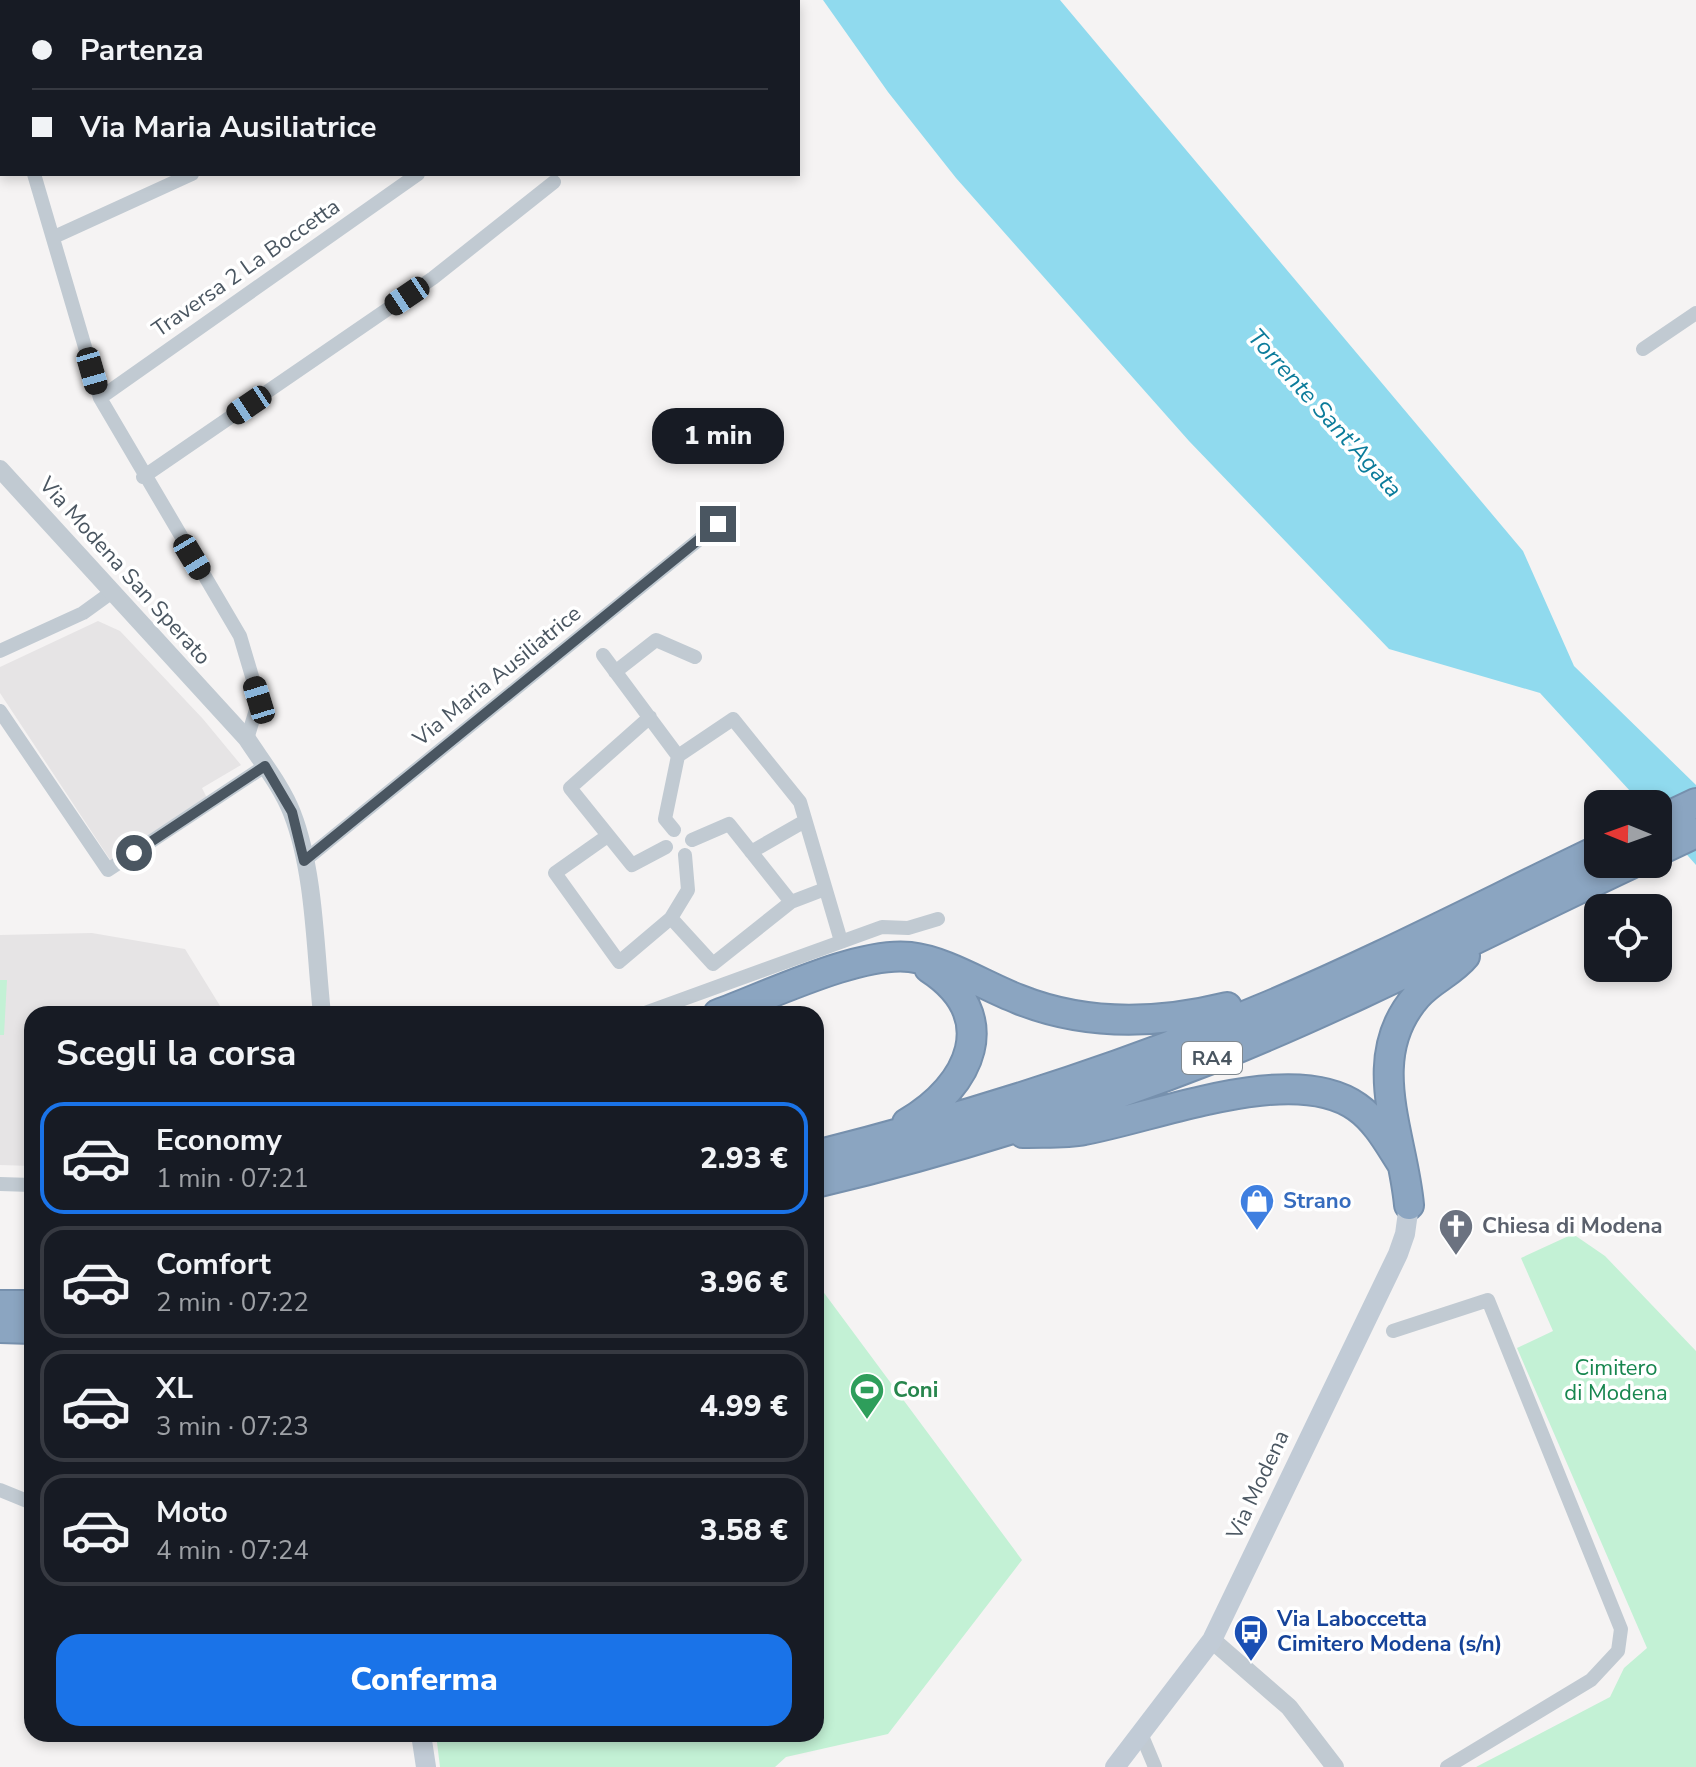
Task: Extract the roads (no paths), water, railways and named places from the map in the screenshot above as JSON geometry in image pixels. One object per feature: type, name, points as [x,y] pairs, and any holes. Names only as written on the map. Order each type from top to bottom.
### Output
[{"type":"highway","points":[[1672,814],[1696,803]]},
{"type":"highway","points":[[1672,844],[1696,833]]},
{"type":"highway","name":"RA4","points":[[824,1153],[1098,1073],[1259,1010],[1584,866]]},
{"type":"highway","name":"RA4","points":[[824,1181],[993,1134],[1213,1058],[1341,1002],[1479,936],[1584,867]]},
{"type":"highway","points":[[1409,1205],[1389,1106],[1392,1046],[1403,1015],[1415,997],[1462,960],[1479,936]]},
{"type":"highway","points":[[740,1006],[849,966],[879,958],[911,957],[1069,1016],[1128,1021],[1193,1016],[1233,1006],[1259,1010]]},
{"type":"highway","points":[[877,1140],[936,1106],[962,1077],[970,1049],[970,1018],[961,1000],[946,980],[911,957]]},
{"type":"highway","points":[[993,1134],[1081,1131],[1232,1097],[1295,1087],[1332,1094],[1357,1107],[1378,1127],[1402,1164]]},
{"type":"highway","points":[[0,1305],[24,1305]]},
{"type":"highway","points":[[0,1328],[24,1329]]},
{"type":"main road","name":"Via Modena","points":[[1115,1767],[1142,1736],[1212,1640],[1398,1254],[1405,1234],[1409,1205]]},
{"type":"main road","points":[[422,1742],[426,1767]]},
{"type":"street","points":[[35,176],[100,398],[143,477],[240,636],[259,700],[247,739]]},
{"type":"street","points":[[54,237],[188,176]]},
{"type":"street","name":"Traversa 2 La Boccetta","points":[[100,398],[415,176]]},
{"type":"street","points":[[143,477],[433,278],[554,182]]},
{"type":"street","points":[[1643,349],[1696,313]]},
{"type":"street","name":"Via Modena San Sperato","points":[[0,469],[247,739],[265,766],[292,812],[304,861],[321,1006]]},
{"type":"street","name":"Via Maria Ausiliatrice","points":[[304,861],[718,524]]},
{"type":"street","points":[[0,651],[83,613],[112,592]]},
{"type":"street","points":[[615,672],[656,640],[695,657]]},
{"type":"street","points":[[603,655],[678,756]]},
{"type":"street","points":[[0,711],[108,870],[265,766]]},
{"type":"street","points":[[650,717],[570,788],[606,837],[632,865],[666,847]]},
{"type":"street","points":[[692,840],[687,832],[674,830],[665,819],[678,756],[733,719],[800,802],[841,941]]},
{"type":"street","points":[[751,852],[805,821]]},
{"type":"street","points":[[606,837],[555,873],[619,962],[671,918],[688,890],[685,855],[692,840],[729,824],[791,902]]},
{"type":"street","points":[[674,830],[666,838],[666,847],[676,856],[685,855]]},
{"type":"street","points":[[671,918],[713,964],[791,902],[825,889]]},
{"type":"street","points":[[664,1006],[882,927],[908,928],[938,919]]},
{"type":"street","points":[[0,1184],[24,1185]]},
{"type":"street","points":[[1393,1331],[1488,1300],[1621,1629],[1618,1651],[1591,1680],[1447,1767]]},
{"type":"street","points":[[0,1490],[24,1500]]},
{"type":"street","points":[[1212,1640],[1289,1707],[1335,1767]]},
{"type":"street","points":[[1142,1736],[1155,1767]]},
{"type":"water","name":"Torrente Sant'Agata","points":[[823,0],[1060,0],[1523,551],[1574,666],[1696,785],[1696,865],[1672,838],[1672,790],[1629,790],[1540,693],[1389,649],[1189,441],[956,178],[888,92]]},
{"type":"place","name":"Strano","points":[[1257,1232]]},
{"type":"place","name":"Chiesa di Modena","points":[[1456,1257]]},
{"type":"place","name":"Coni","points":[[867,1421]]},
{"type":"place","name":"Via Laboccetta Cimitero Modena (s/n)","points":[[1251,1663]]},
{"type":"park label","name":"Cimitero di Modena","points":[[1616,1380]]}]
